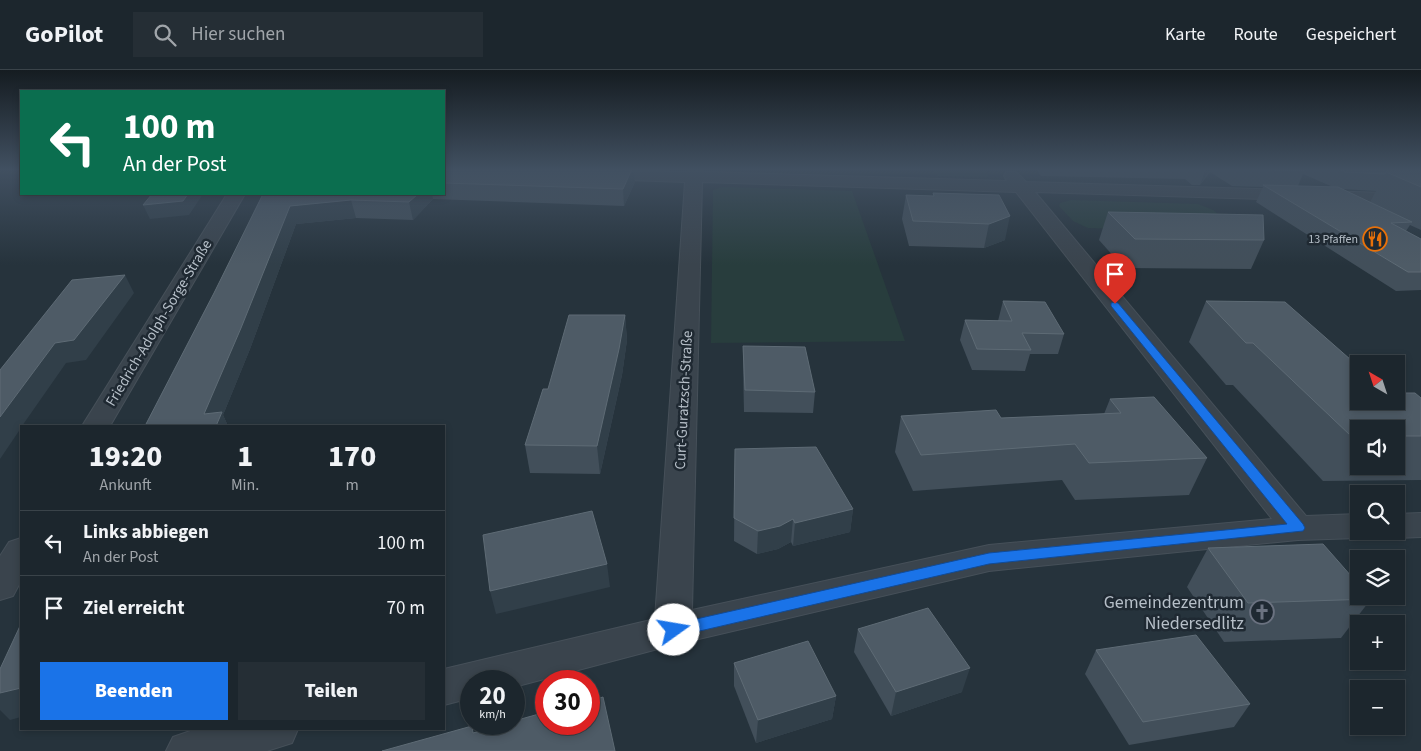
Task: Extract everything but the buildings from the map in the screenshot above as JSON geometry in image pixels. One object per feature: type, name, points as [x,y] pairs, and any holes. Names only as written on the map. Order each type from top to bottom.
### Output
[{"type":"street","name":"Friedrich-Adolph-Sorge-Straße","points":[[97,425],[232,201]]},
{"type":"street","name":"Curt-Guratzsch-Straße","points":[[674,630],[693,201]]},
{"type":"street","points":[[1032,201],[1298,528]]},
{"type":"street","points":[[1343,201],[1369,214]]},
{"type":"street","points":[[1405,526],[1421,525]]},
{"type":"street","points":[[445,687],[674,630],[989,558],[1298,528],[1350,526]]},
{"type":"street","points":[[0,586],[20,553]]},
{"type":"street","points":[[188,751],[273,730]]},
{"type":"green space","points":[[713,201],[855,201],[905,341],[711,343]]},
{"type":"green space","points":[[1068,201],[1096,201],[1198,204],[1213,210],[1232,225],[1224,232],[1088,228],[1073,221],[1059,206],[1060,203]]},
{"type":"place","name":"13 Pfaffen","points":[[1375,239]]},
{"type":"place","name":"Gemeindezentrum Niedersedlitz","points":[[1262,612]]},
{"type":"route","points":[[674,630],[989,558],[1298,528],[1115,304]]}]
